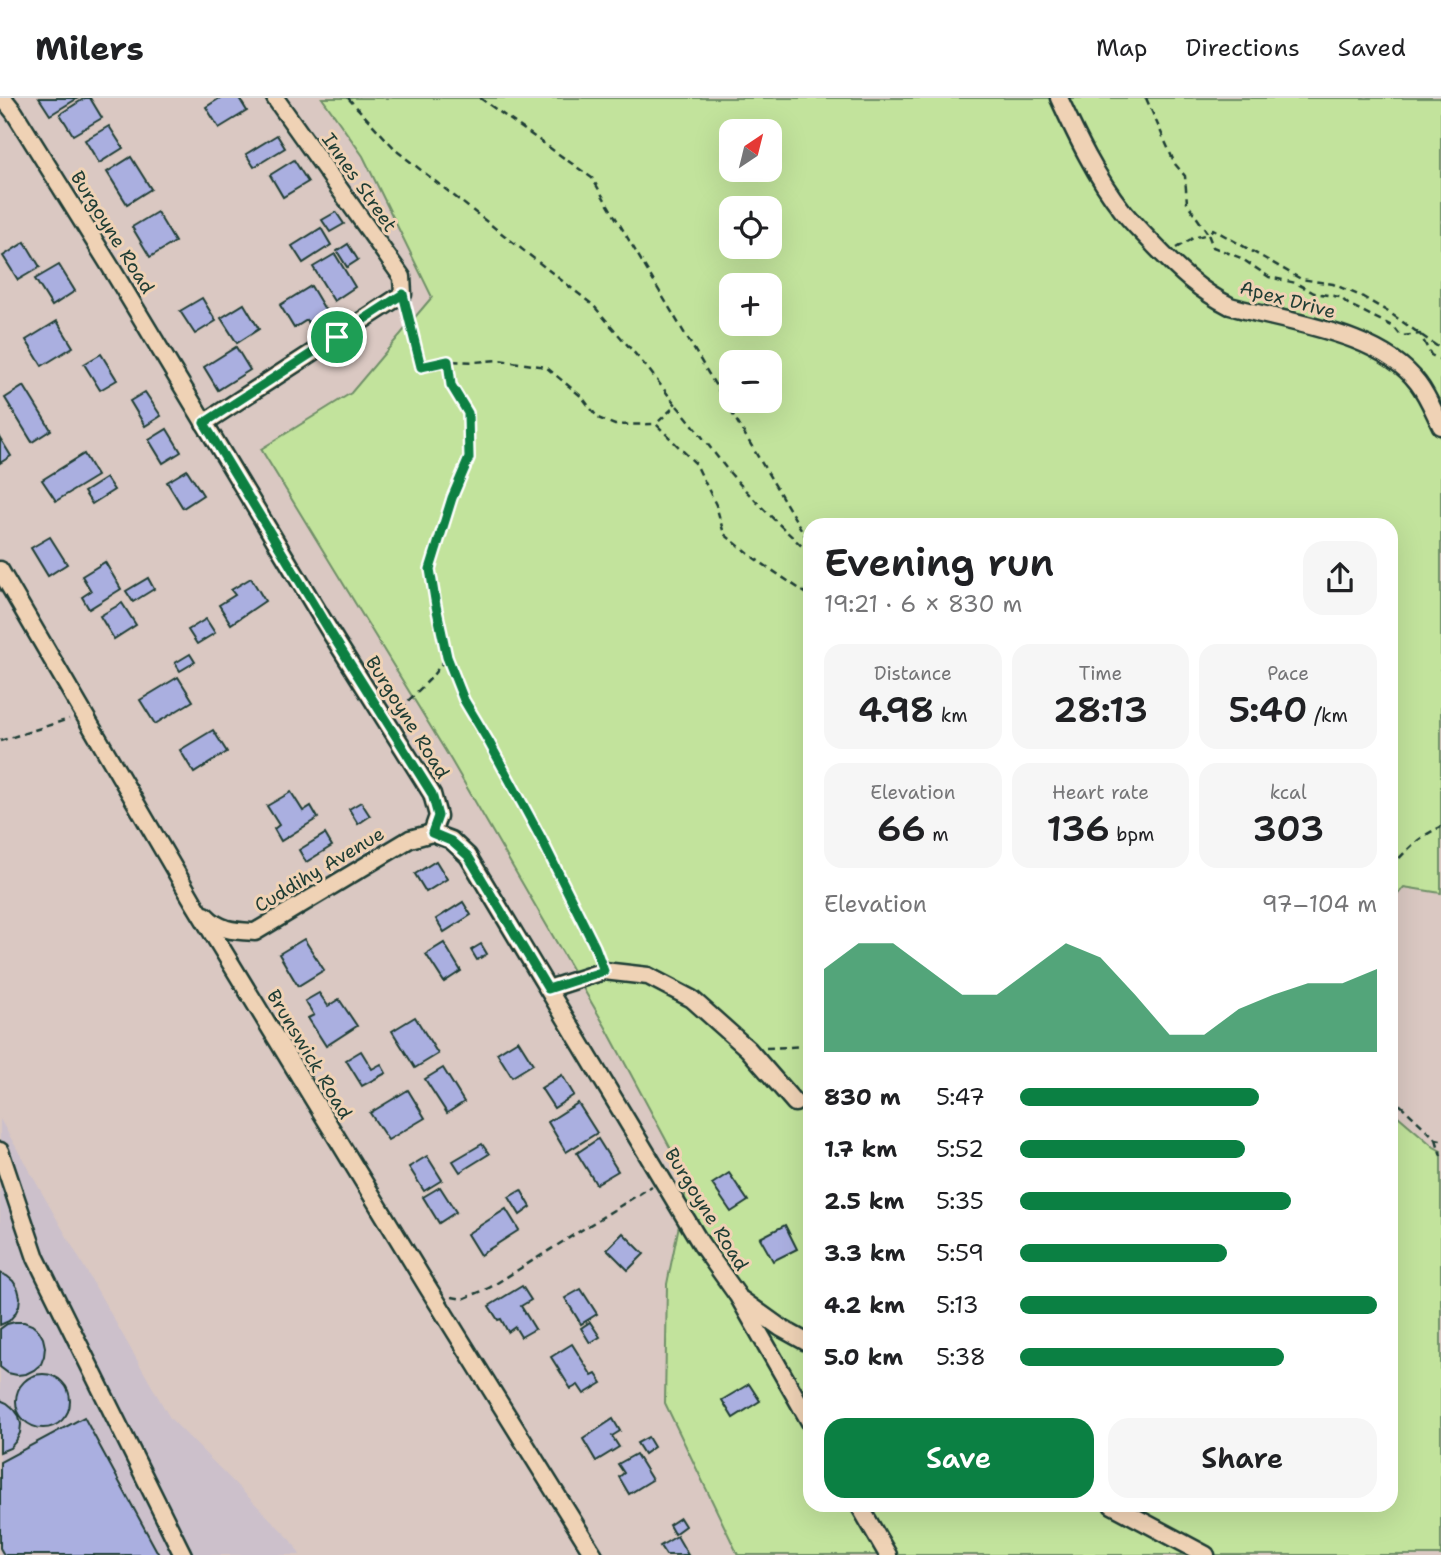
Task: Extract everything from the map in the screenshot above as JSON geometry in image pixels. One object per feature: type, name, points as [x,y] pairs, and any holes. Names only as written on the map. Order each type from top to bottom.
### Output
[{"type":"street","name":"Burgoyne Road","points":[[3,98],[95,242],[329,630],[432,794],[438,816],[432,833],[451,841],[468,856],[701,1244],[738,1296],[803,1410]]},
{"type":"street","name":"Innes Street","points":[[275,98],[402,277],[403,294]]},
{"type":"street","name":"Apex Drive","points":[[1059,98],[1080,143],[1109,193],[1174,267],[1196,286],[1230,306],[1348,337],[1375,348],[1398,363],[1417,382],[1441,426]]},
{"type":"street","points":[[204,423],[403,294]]},
{"type":"street","name":"Brunswick Road","points":[[0,569],[194,903],[594,1555]]},
{"type":"street","name":"Cuddihy Avenue","points":[[194,903],[214,924],[233,931],[255,932],[411,839],[432,833]]},
{"type":"street","points":[[548,989],[604,971],[648,976],[692,999],[748,1049],[795,1103]]},
{"type":"street","points":[[0,1151],[37,1258],[183,1555]]},
{"type":"street","points":[[738,1296],[781,1328],[803,1340]]},
{"type":"street","points":[[863,1512],[888,1555]]},
{"type":"street","points":[[1125,1512],[1206,1555]]},
{"type":"path","points":[[348,98],[398,152],[593,305],[642,361],[730,473],[769,516],[803,548]]},
{"type":"path","points":[[480,98],[592,178],[803,532]]},
{"type":"path","points":[[1146,98],[1175,164],[1185,176],[1187,203],[1208,234],[1213,247],[1241,258],[1269,277],[1296,283],[1314,293],[1339,297],[1394,327],[1401,336],[1420,334]]},
{"type":"path","points":[[1165,256],[1176,247],[1208,234],[1213,229],[1301,279],[1333,284],[1363,297],[1441,349]]},
{"type":"path","points":[[403,294],[421,367],[448,361],[498,360],[546,367],[582,397],[598,418],[615,425],[656,425],[696,464],[716,505],[724,534],[803,591]]},
{"type":"path","points":[[1420,334],[1431,355],[1441,360]]},
{"type":"path","points":[[448,361],[451,385],[468,413],[469,458],[452,498],[430,569],[447,657],[464,700],[542,840],[595,947],[604,971]]},
{"type":"path","points":[[656,425],[676,405]]},
{"type":"path","points":[[405,725],[405,704],[430,680],[447,657]]},
{"type":"path","points":[[0,741],[76,716]]},
{"type":"path","points":[[1398,859],[1425,834],[1441,827]]},
{"type":"path","points":[[748,1049],[803,1046]]},
{"type":"path","points":[[1398,1103],[1436,1139],[1441,1156]]},
{"type":"path","points":[[1436,1139],[1441,1140]]},
{"type":"path","points":[[427,1286],[443,1296],[464,1299],[489,1288],[658,1182]]},
{"type":"shaded area","points":[[0,1119],[170,1418],[292,1541],[300,1555],[0,1555]]},
{"type":"green space","points":[[322,98],[1441,98],[1441,893],[1404,887],[1398,894],[1398,518],[803,518],[803,1512],[1398,1512],[1398,1116],[1441,1151],[1441,1555],[738,1555],[665,1403],[667,1284],[688,1181],[605,1026],[451,760],[261,449],[351,393],[432,297],[363,156]]},
{"type":"building","points":[[39,98],[78,98],[50,115]]},
{"type":"building","points":[[85,98],[90,98],[102,118],[73,135],[60,114]]},
{"type":"building","points":[[220,98],[239,98],[247,111],[219,128],[206,107]]},
{"type":"building","points":[[109,126],[123,148],[99,163],[85,140]]},
{"type":"building","points":[[277,135],[285,148],[254,167],[246,154]]},
{"type":"building","points":[[131,157],[151,189],[127,204],[107,172]]},
{"type":"building","points":[[294,160],[308,182],[283,197],[270,175]]},
{"type":"building","points":[[157,212],[175,242],[150,257],[132,227]]},
{"type":"building","points":[[336,212],[344,224],[330,232],[322,220]]},
{"type":"building","points":[[321,228],[331,245],[303,263],[292,246]]},
{"type":"building","points":[[25,242],[40,267],[18,280],[3,256]]},
{"type":"building","points":[[348,244],[358,260],[347,267],[337,251]]},
{"type":"building","points":[[335,254],[355,287],[334,301],[313,267]]},
{"type":"building","points":[[59,265],[75,291],[52,306],[35,279]]},
{"type":"building","points":[[311,286],[330,318],[312,329],[307,320],[294,328],[280,305]]},
{"type":"building","points":[[202,298],[216,321],[195,334],[180,311]]},
{"type":"building","points":[[244,304],[259,329],[237,343],[221,318]]},
{"type":"building","points":[[57,321],[73,347],[42,366],[26,340]]},
{"type":"building","points":[[236,347],[250,370],[218,390],[204,367]]},
{"type":"building","points":[[101,354],[117,380],[100,390],[84,364]]},
{"type":"building","points":[[24,386],[51,430],[32,442],[5,398]]},
{"type":"building","points":[[145,392],[161,416],[145,426],[130,401]]},
{"type":"building","points":[[167,429],[181,452],[163,463],[149,440]]},
{"type":"building","points":[[0,438],[11,456],[0,463]]},
{"type":"building","points":[[84,454],[97,476],[56,501],[42,480]]},
{"type":"building","points":[[187,470],[203,495],[183,508],[167,482]]},
{"type":"building","points":[[106,478],[114,490],[92,504],[84,492]]},
{"type":"building","points":[[50,537],[67,564],[48,576],[31,548]]},
{"type":"building","points":[[105,562],[121,589],[89,609],[82,597],[91,591],[82,576]]},
{"type":"building","points":[[148,578],[154,589],[133,602],[126,591]]},
{"type":"building","points":[[251,578],[265,601],[231,624],[219,605],[235,595],[231,590]]},
{"type":"building","points":[[122,603],[136,625],[114,639],[100,616]]},
{"type":"building","points":[[206,619],[215,633],[197,644],[188,630]]},
{"type":"building","points":[[190,654],[195,662],[180,671],[175,663]]},
{"type":"building","points":[[178,677],[193,701],[155,724],[140,700]]},
{"type":"building","points":[[213,730],[227,752],[194,773],[180,750]]},
{"type":"building","points":[[291,792],[303,811],[311,806],[318,818],[281,841],[274,829],[279,825],[267,806]]},
{"type":"building","points":[[361,802],[370,816],[358,824],[349,809]]},
{"type":"building","points":[[325,834],[332,846],[306,862],[299,850]]},
{"type":"building","points":[[436,861],[447,879],[426,892],[415,874]]},
{"type":"building","points":[[463,902],[471,915],[444,932],[436,919]]},
{"type":"building","points":[[304,939],[324,970],[298,986],[279,954]]},
{"type":"building","points":[[444,943],[461,971],[444,982],[426,954]]},
{"type":"building","points":[[481,944],[487,954],[477,960],[471,950]]},
{"type":"building","points":[[319,993],[328,1006],[339,999],[357,1026],[326,1046],[308,1018],[314,1015],[305,1001]]},
{"type":"building","points":[[415,1017],[438,1054],[415,1068],[392,1031]]},
{"type":"building","points":[[518,1040],[533,1064],[512,1077],[497,1053]]},
{"type":"building","points":[[361,1051],[372,1069],[381,1064],[386,1073],[362,1086],[346,1060]]},
{"type":"building","points":[[443,1068],[464,1102],[447,1113],[425,1079]]},
{"type":"building","points":[[562,1075],[574,1095],[554,1108],[541,1088]]},
{"type":"building","points":[[408,1090],[425,1118],[388,1140],[370,1113]]},
{"type":"building","points":[[578,1103],[597,1133],[566,1152],[548,1122]]},
{"type":"building","points":[[598,1139],[618,1171],[596,1184],[577,1153]]},
{"type":"building","points":[[482,1144],[489,1154],[460,1172],[453,1161]]},
{"type":"building","points":[[427,1156],[442,1180],[424,1191],[409,1167]]},
{"type":"building","points":[[729,1173],[748,1201],[731,1212],[712,1184]]},
{"type":"building","points":[[440,1187],[456,1212],[439,1223],[423,1197]]},
{"type":"building","points":[[521,1190],[531,1207],[520,1215],[509,1197]]},
{"type":"building","points":[[506,1209],[519,1230],[480,1255],[467,1234]]},
{"type":"building","points":[[785,1225],[797,1249],[773,1261],[760,1238]]},
{"type":"building","points":[[623,1233],[644,1254],[628,1270],[607,1249]]},
{"type":"building","points":[[0,1273],[13,1281],[20,1297],[15,1314],[0,1325]]},
{"type":"building","points":[[522,1286],[531,1300],[521,1306],[535,1329],[521,1337],[515,1327],[508,1332],[489,1306]]},
{"type":"building","points":[[581,1289],[597,1314],[581,1324],[565,1298]]},
{"type":"building","points":[[15,1322],[32,1325],[39,1331],[45,1347],[41,1364],[26,1374],[8,1373],[0,1367],[0,1329]]},
{"type":"building","points":[[590,1322],[600,1337],[590,1343],[581,1328]]},
{"type":"building","points":[[572,1344],[592,1376],[596,1374],[602,1383],[584,1394],[578,1385],[571,1389],[551,1357]]},
{"type":"building","points":[[43,1374],[62,1382],[70,1401],[62,1420],[43,1428],[24,1420],[16,1401],[24,1382]]},
{"type":"building","points":[[749,1384],[760,1401],[733,1418],[722,1400]]},
{"type":"building","points":[[0,1400],[14,1409],[21,1424],[16,1441],[10,1448],[0,1452]]},
{"type":"building","points":[[84,1417],[159,1555],[4,1555],[0,1548],[0,1462]]},
{"type":"building","points":[[613,1419],[620,1431],[612,1436],[619,1447],[596,1461],[583,1439]]},
{"type":"building","points":[[648,1437],[654,1447],[644,1454],[637,1443]]},
{"type":"building","points":[[636,1454],[652,1480],[629,1494],[619,1477],[624,1473],[618,1464]]},
{"type":"building","points":[[680,1518],[685,1526],[674,1534],[669,1525]]},
{"type":"building","points":[[677,1536],[688,1555],[666,1555],[660,1546]]},
{"type":"route","points":[[403,294],[421,367],[448,361],[451,385],[468,413],[469,458],[452,498],[430,569],[447,657],[464,700],[542,840],[595,947],[604,971],[548,989],[468,856],[451,841],[432,833],[438,816],[432,794],[204,423],[337,337],[403,294]]}]
